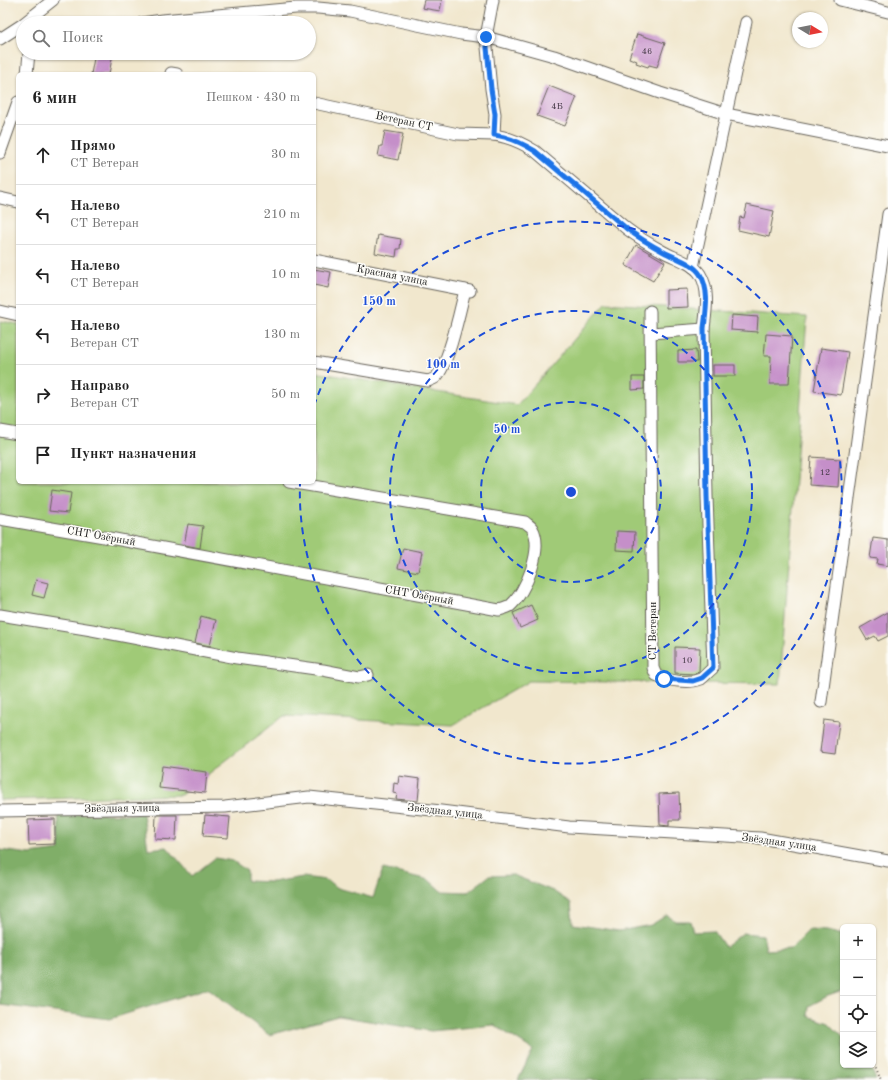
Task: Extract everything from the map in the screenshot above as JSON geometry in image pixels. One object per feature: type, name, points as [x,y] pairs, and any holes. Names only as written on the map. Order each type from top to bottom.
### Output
[{"type":"street","points":[[34,16],[53,0]]},
{"type":"street","points":[[493,0],[486,37],[495,114],[494,135]]},
{"type":"street","points":[[840,0],[888,12]]},
{"type":"street","points":[[214,16],[318,8],[350,12],[461,34],[486,37],[554,56],[726,114],[888,146]]},
{"type":"street","points":[[693,266],[746,22]]},
{"type":"street","points":[[0,39],[16,29]]},
{"type":"street","points":[[27,72],[29,60]]},
{"type":"street","name":"Ветеран СТ","points":[[316,103],[458,134],[494,135],[508,137],[520,142],[535,151],[627,229],[646,242],[693,266]]},
{"type":"street","points":[[0,153],[16,108]]},
{"type":"street","points":[[0,198],[16,202]]},
{"type":"street","points":[[821,702],[888,214]]},
{"type":"street","name":"Красная улица","points":[[316,260],[468,291],[447,355],[441,370],[435,378],[428,381],[316,362]]},
{"type":"street","name":"СТ Ветеран","points":[[650,311],[653,668],[656,675],[664,679],[693,681],[702,678],[713,668],[707,496],[704,328],[707,305],[704,284],[700,274],[693,266]]},
{"type":"street","points":[[0,311],[16,315]]},
{"type":"street","points":[[650,333],[704,328]]},
{"type":"street","points":[[0,431],[16,434]]},
{"type":"street","name":"СНТ Озёрный","points":[[0,519],[499,610],[509,607],[519,596],[528,580],[534,561],[535,540],[532,528],[525,522],[301,484]]},
{"type":"street","points":[[0,615],[107,633],[237,658],[323,670],[359,677],[368,675]]},
{"type":"street","name":"Звёздная улица","points":[[0,811],[225,807],[309,797],[441,811],[569,827],[760,838],[888,861]]},
{"type":"path","points":[[876,1067],[881,1080]]},
{"type":"green space","points":[[606,303],[807,317],[780,684],[529,681],[453,725],[284,716],[181,795],[0,800],[0,321],[16,324],[16,484],[316,484],[316,372],[517,405]]},
{"type":"green space","points":[[58,814],[143,814],[148,849],[167,847],[192,876],[215,858],[233,861],[247,871],[247,881],[272,882],[303,877],[326,880],[338,888],[373,898],[383,869],[429,880],[441,891],[468,892],[489,876],[513,875],[553,891],[571,903],[573,924],[619,931],[651,925],[667,915],[675,921],[690,921],[693,932],[714,931],[725,947],[743,933],[763,935],[766,950],[791,948],[809,930],[827,931],[840,934],[840,992],[828,996],[809,1006],[808,1016],[829,1023],[840,1034],[840,1068],[871,1068],[876,1080],[518,1080],[533,1050],[494,1025],[431,1031],[338,1016],[269,1035],[208,988],[110,1019],[0,1005],[0,850],[30,854],[60,850]]},
{"type":"building","points":[[424,0],[442,0],[440,11],[422,8]]},
{"type":"building","points":[[637,34],[665,43],[657,67],[649,65],[648,67],[636,63],[637,61],[629,58]]},
{"type":"building","points":[[94,60],[112,60],[109,72],[91,72]]},
{"type":"building","points":[[549,86],[577,97],[565,126],[537,116]]},
{"type":"building","points":[[385,131],[403,134],[398,160],[378,156]]},
{"type":"building","points":[[747,205],[774,211],[769,237],[738,230],[740,217],[744,218]]},
{"type":"building","points":[[378,235],[401,239],[400,249],[397,249],[396,257],[375,253]]},
{"type":"building","points":[[636,245],[665,262],[653,281],[625,265]]},
{"type":"building","points":[[316,269],[331,272],[328,288],[316,285]]},
{"type":"building","points":[[687,289],[688,307],[666,308],[666,290]]},
{"type":"building","points":[[732,315],[758,317],[757,332],[731,330]]},
{"type":"building","points":[[766,334],[792,336],[789,384],[770,384],[771,356],[764,356]]},
{"type":"building","points":[[821,348],[848,352],[841,395],[814,391]]},
{"type":"building","points":[[696,350],[697,362],[678,362],[678,351]]},
{"type":"building","points":[[713,365],[735,365],[735,376],[713,376]]},
{"type":"building","points":[[632,377],[644,377],[644,389],[632,390]]},
{"type":"building","points":[[811,457],[840,459],[838,487],[809,485]]},
{"type":"building","points":[[52,490],[71,493],[68,513],[49,511]]},
{"type":"building","points":[[188,524],[203,526],[200,548],[184,545]]},
{"type":"building","points":[[617,531],[635,532],[634,551],[616,550]]},
{"type":"building","points":[[873,538],[888,540],[888,566],[877,564],[878,559],[870,558]]},
{"type":"building","points":[[403,548],[422,552],[418,572],[398,568]]},
{"type":"building","points":[[36,580],[48,583],[44,598],[32,595]]},
{"type":"building","points":[[531,605],[538,620],[520,628],[513,613]]},
{"type":"building","points":[[888,612],[888,636],[878,641],[875,636],[867,640],[860,628]]},
{"type":"building","points":[[201,616],[216,620],[210,646],[195,643]]},
{"type":"building","points":[[675,647],[700,648],[699,672],[694,674],[675,673]]},
{"type":"building","points":[[824,720],[839,722],[835,754],[820,752]]},
{"type":"building","points":[[162,766],[207,772],[205,793],[159,788]]},
{"type":"building","points":[[399,776],[420,779],[418,801],[396,799],[397,794],[393,793],[394,783],[398,784]]},
{"type":"building","points":[[679,793],[680,820],[669,820],[669,826],[660,825],[659,794]]},
{"type":"building","points":[[156,815],[177,815],[176,840],[155,839]]},
{"type":"building","points":[[205,815],[230,817],[228,838],[203,836]]},
{"type":"building","points":[[55,819],[55,844],[29,845],[28,820]]},
{"type":"route","points":[[486,37],[495,114],[494,135],[508,137],[535,151],[627,229],[640,238],[693,266],[700,274],[704,284],[707,305],[704,328],[707,496],[713,668],[702,678],[693,681],[664,679]]}]
